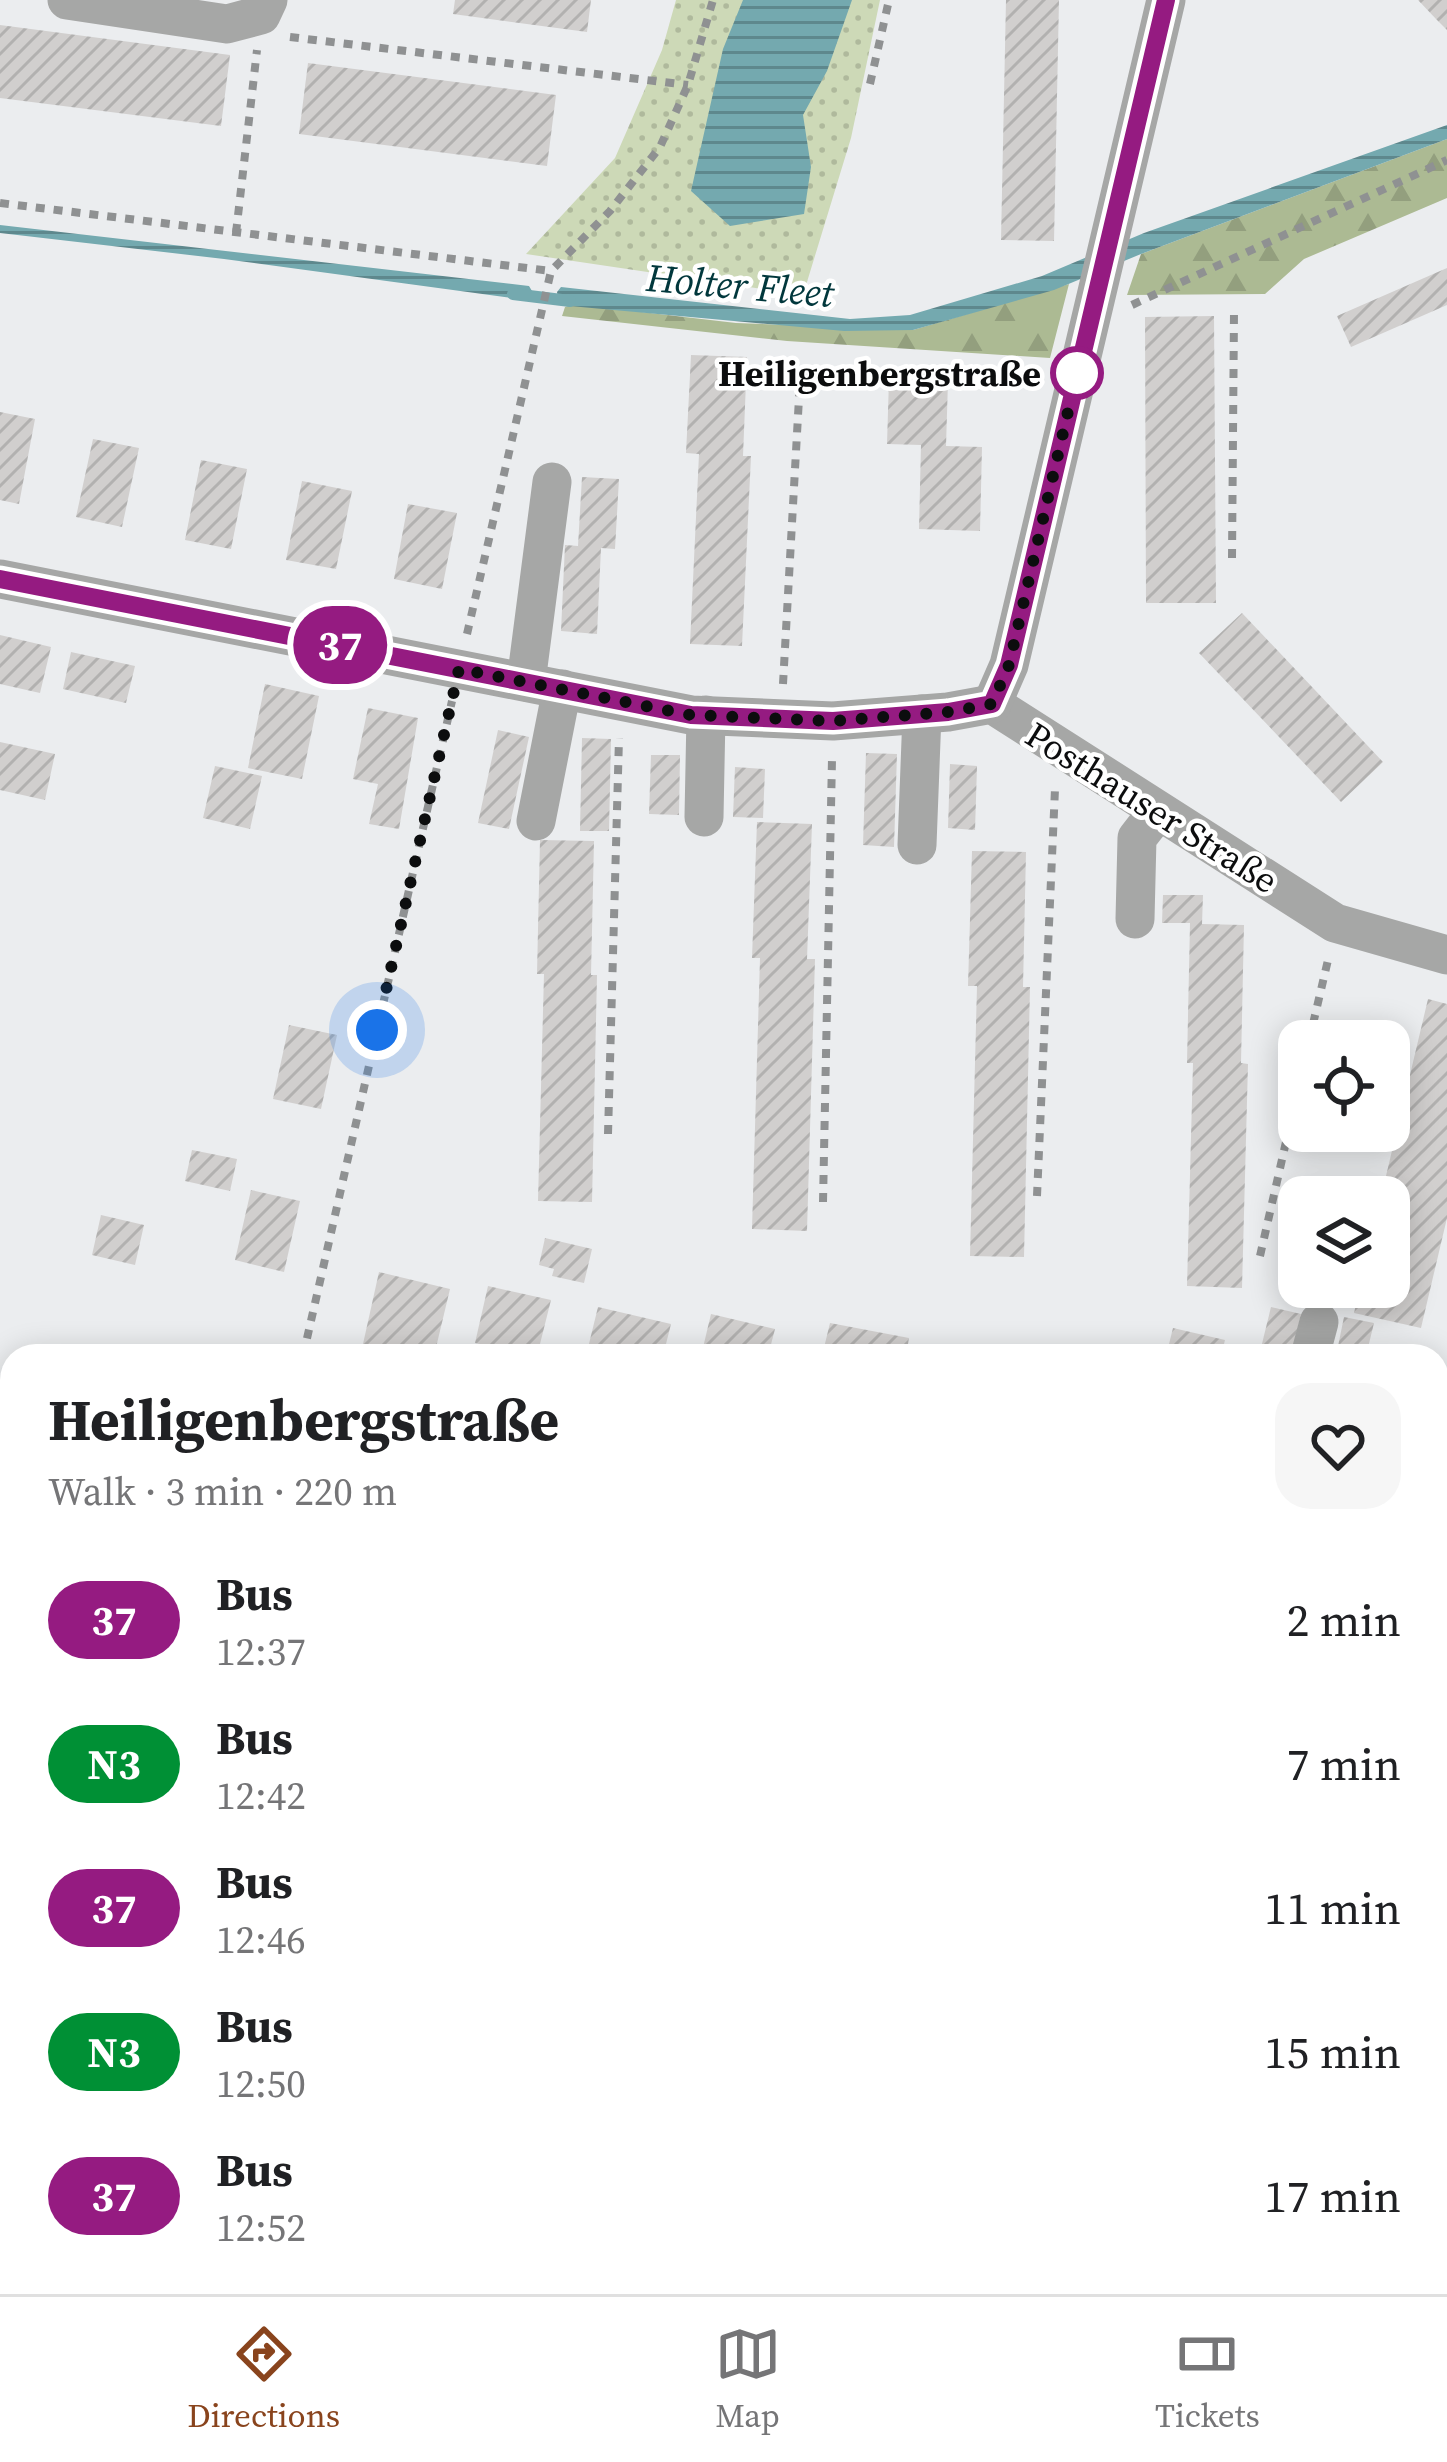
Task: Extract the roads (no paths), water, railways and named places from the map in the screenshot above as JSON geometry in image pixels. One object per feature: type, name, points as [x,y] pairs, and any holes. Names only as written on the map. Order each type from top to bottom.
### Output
[{"type":"street","points":[[67,0],[227,23],[263,16]]},
{"type":"street","points":[[992,704],[1009,665],[1113,296],[1109,232],[1166,0]]},
{"type":"street","points":[[536,821],[552,482]]},
{"type":"street","name":"Posthauser Straße","points":[[0,579],[706,716],[833,721],[992,704],[1335,923],[1447,955]]},
{"type":"street","points":[[917,845],[922,714]]},
{"type":"street","points":[[704,818],[706,716]]},
{"type":"street","points":[[1135,919],[1137,838],[1158,811]]},
{"type":"water","points":[[743,0],[852,0],[827,71],[803,115],[811,167],[804,214],[730,226],[691,191],[723,49]]},
{"type":"water","points":[[1447,125],[1447,139],[1054,290],[913,330],[844,331],[559,305],[561,287],[850,319],[910,315],[1042,276],[1144,233]]},
{"type":"water","points":[[0,225],[529,286],[532,291],[526,300],[0,233]]},
{"type":"waterway","name":"Holter Fleet","points":[[513,294],[570,301]]},
{"type":"place","name":"Heiligenbergstraße","points":[[1077,373]]}]
